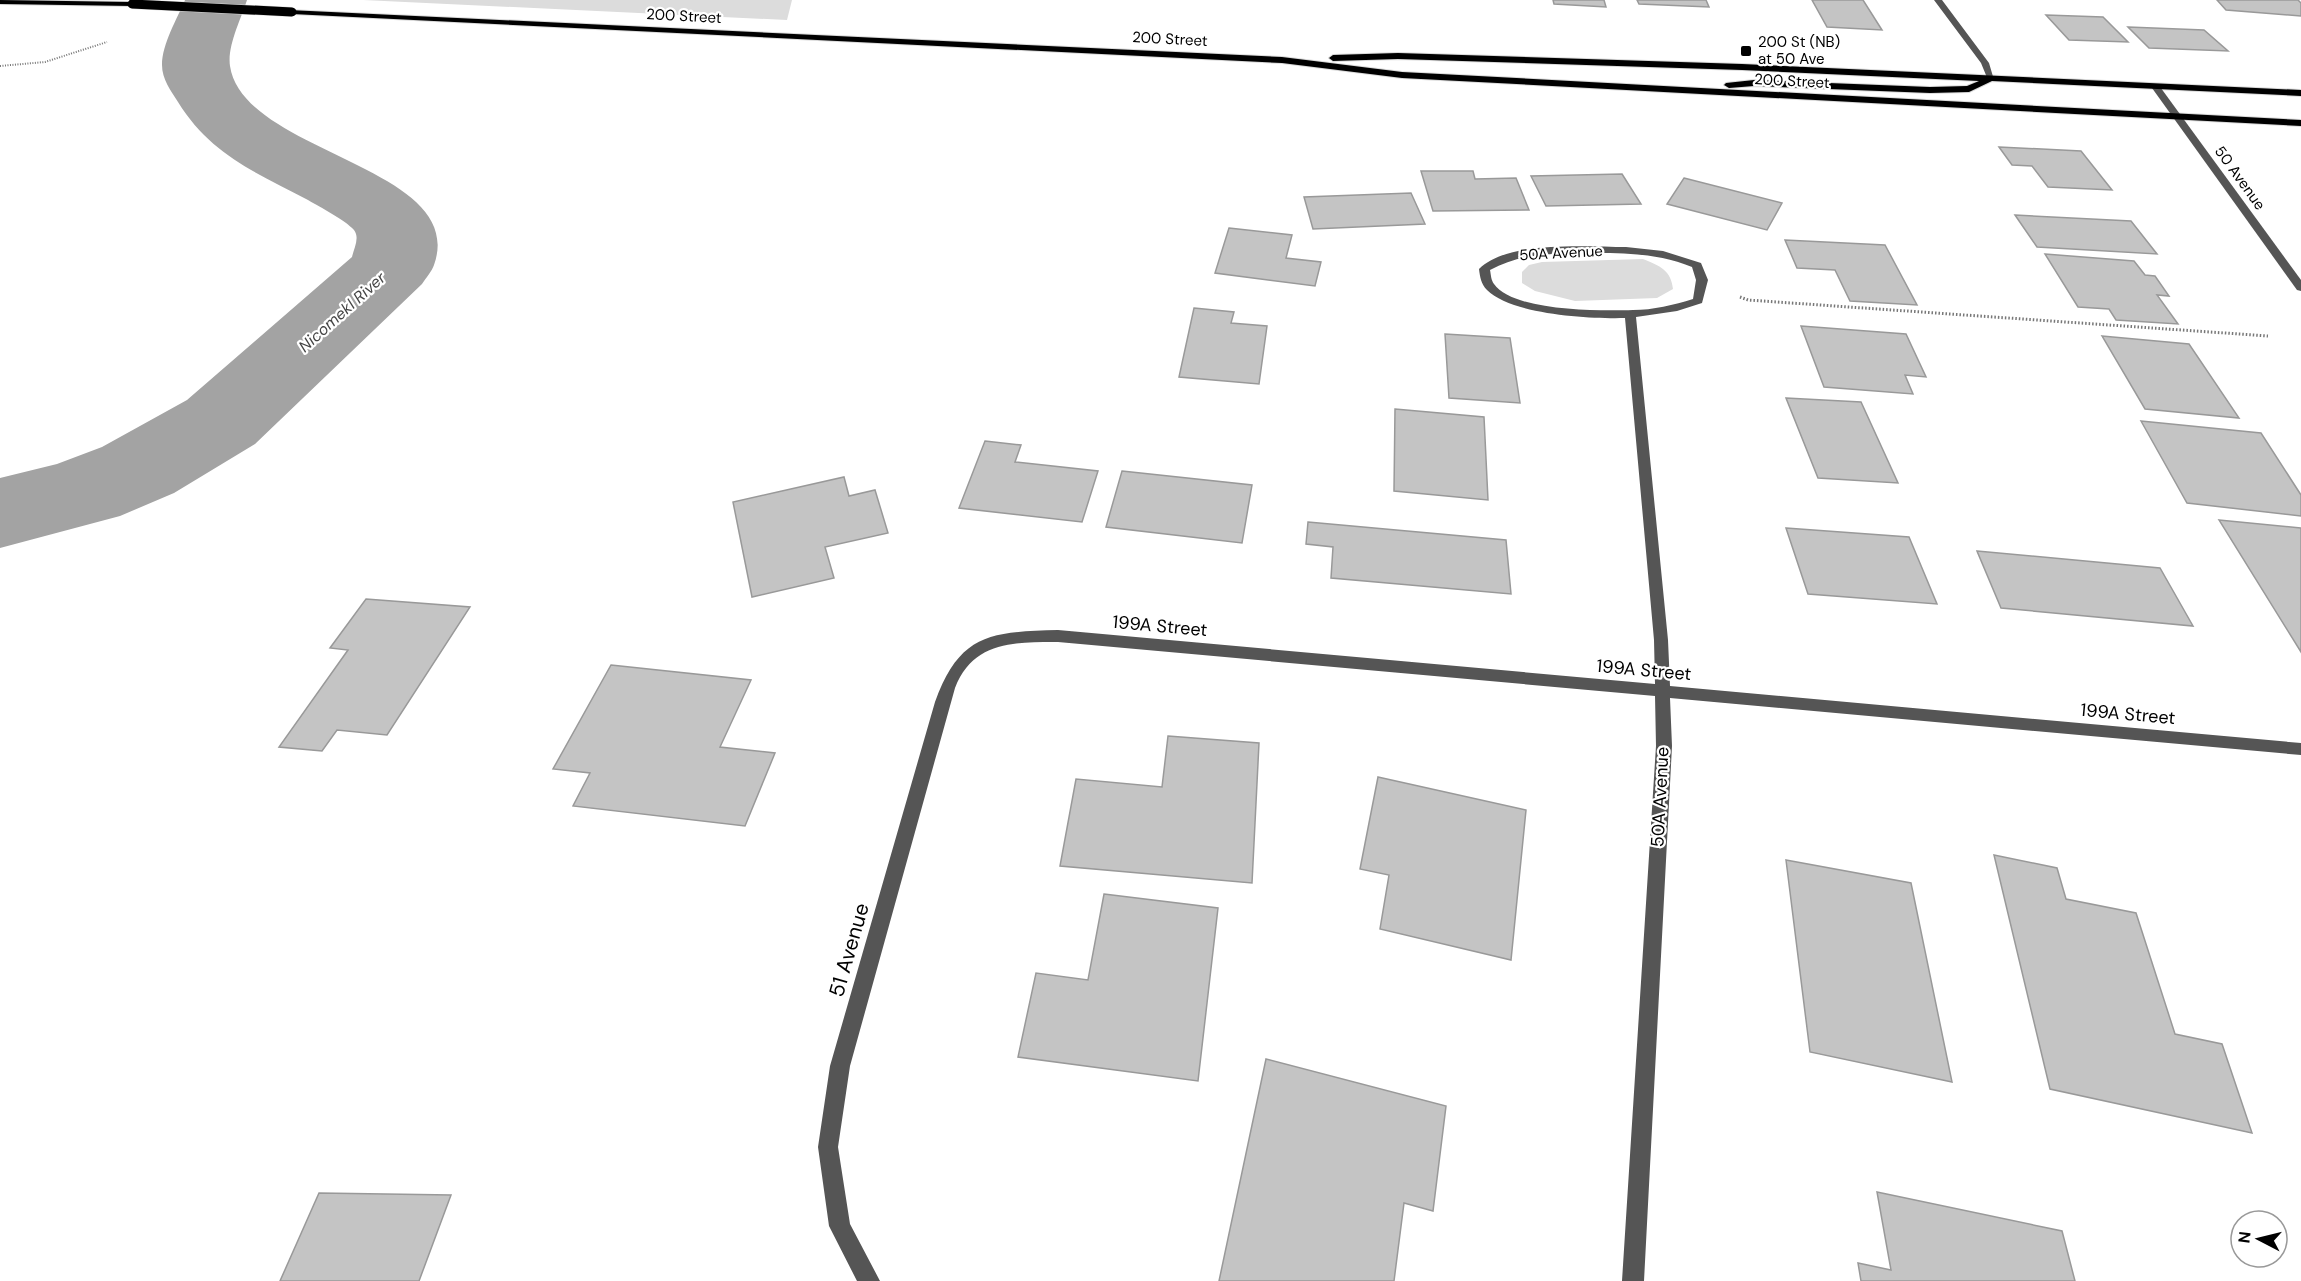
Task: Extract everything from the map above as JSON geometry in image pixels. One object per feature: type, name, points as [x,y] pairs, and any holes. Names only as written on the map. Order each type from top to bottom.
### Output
[{"type":"main road","name":"200 Street","points":[[68,0],[86,2]]},
{"type":"main road","name":"200 Street","points":[[0,2],[132,4],[1282,60],[1402,75],[2301,123]]},
{"type":"main road","name":"200 Street","points":[[1282,60],[1398,56],[1742,67],[2301,93]]},
{"type":"main road","points":[[1675,90],[1754,83],[1930,90],[1969,89],[1991,78]]},
{"type":"street","points":[[1938,0],[1985,63],[1991,78]]},
{"type":"street","name":"50 Avenue","points":[[2155,86],[2301,288]]},
{"type":"street","name":"50A Avenue","points":[[1626,250],[1654,252],[1697,265],[1702,284],[1698,301],[1679,308],[1630,313],[1560,312],[1528,305],[1500,295],[1488,283],[1484,269],[1495,260],[1524,253],[1626,250]]},
{"type":"street","name":"50A Avenue","points":[[1630,313],[1661,640],[1664,746],[1633,1281]]},
{"type":"street","name":"199A Street","points":[[984,643],[1020,637],[1058,636],[2301,749]]},
{"type":"street","name":"51 Avenue","points":[[868,1281],[840,1226],[828,1147],[840,1066],[943,702],[957,667],[984,643]]},
{"type":"path","points":[[0,66],[45,62],[115,40]]},
{"type":"path","points":[[1702,284],[1748,300],[2268,336]]},
{"type":"shaded area","points":[[363,0],[792,0],[787,20]]},
{"type":"shaded area","points":[[1643,259],[1667,273],[1673,289],[1657,298],[1575,301],[1535,291],[1522,283],[1522,272],[1529,265],[1542,262]]},
{"type":"building","points":[[1553,0],[1604,0],[1606,7],[1554,4]]},
{"type":"building","points":[[1637,0],[1706,0],[1709,7],[1639,4]]},
{"type":"building","points":[[1812,0],[1863,0],[1882,30],[1827,27]]},
{"type":"building","points":[[2217,0],[2298,0],[2301,3],[2301,16],[2226,10]]},
{"type":"building","points":[[2046,15],[2103,17],[2128,42],[2069,40]]},
{"type":"building","points":[[2128,27],[2204,30],[2228,51],[2149,48]]},
{"type":"building","points":[[1999,147],[2081,151],[2112,190],[2048,187],[2032,166],[2012,165]]},
{"type":"building","points":[[1421,171],[1473,171],[1475,179],[1516,178],[1529,210],[1433,211]]},
{"type":"building","points":[[1622,174],[1641,204],[1546,206],[1531,176]]},
{"type":"building","points":[[1684,178],[1782,203],[1767,230],[1667,204]]},
{"type":"building","points":[[1411,193],[1425,224],[1313,229],[1304,197]]},
{"type":"building","points":[[2015,215],[2131,221],[2157,254],[2037,247]]},
{"type":"building","points":[[1229,228],[1292,235],[1286,258],[1321,262],[1315,286],[1215,273]]},
{"type":"building","points":[[1785,240],[1885,245],[1917,305],[1850,301],[1835,270],[1797,268]]},
{"type":"building","points":[[2045,254],[2134,261],[2145,275],[2155,276],[2169,296],[2157,295],[2178,324],[2116,320],[2109,309],[2078,307]]},
{"type":"building","points":[[1194,308],[1234,312],[1231,323],[1267,326],[1259,384],[1179,377]]},
{"type":"building","points":[[1801,326],[1906,334],[1926,377],[1905,375],[1913,394],[1824,387]]},
{"type":"building","points":[[1445,334],[1510,338],[1520,403],[1449,398]]},
{"type":"building","points":[[2102,336],[2189,344],[2239,418],[2145,409]]},
{"type":"building","points":[[1786,398],[1861,402],[1898,483],[1818,478]]},
{"type":"building","points":[[1395,409],[1484,417],[1488,500],[1394,491]]},
{"type":"building","points":[[2141,421],[2261,433],[2301,495],[2301,516],[2187,503]]},
{"type":"building","points":[[985,441],[1021,445],[1015,462],[1098,471],[1082,522],[959,508]]},
{"type":"building","points":[[1122,471],[1252,485],[1242,543],[1106,527]]},
{"type":"building","points":[[844,477],[849,496],[875,490],[888,533],[825,547],[834,578],[752,597],[733,502]]},
{"type":"building","points":[[2219,520],[2301,528],[2301,652]]},
{"type":"building","points":[[1308,522],[1506,540],[1511,594],[1331,578],[1333,547],[1306,544]]},
{"type":"building","points":[[1786,528],[1909,537],[1937,604],[1808,594]]},
{"type":"building","points":[[1977,551],[2160,568],[2193,626],[2001,608]]},
{"type":"building","points":[[366,599],[470,607],[387,735],[337,730],[322,751],[279,747],[348,650],[330,648]]},
{"type":"building","points":[[611,665],[751,680],[720,747],[775,753],[745,826],[573,806],[590,773],[553,769]]},
{"type":"building","points":[[1168,736],[1259,743],[1252,883],[1060,866],[1076,779],[1162,787]]},
{"type":"building","points":[[1378,777],[1526,810],[1511,960],[1380,929],[1389,875],[1360,869]]},
{"type":"building","points":[[1994,855],[2057,868],[2066,899],[2136,913],[2175,1034],[2222,1044],[2252,1133],[2050,1089]]},
{"type":"building","points":[[1786,860],[1911,883],[1952,1082],[1810,1052]]},
{"type":"building","points":[[1104,894],[1218,908],[1198,1081],[1018,1057],[1036,973],[1088,980]]},
{"type":"building","points":[[1266,1059],[1446,1106],[1433,1211],[1404,1203],[1394,1281],[1219,1281]]},
{"type":"building","points":[[1877,1192],[2062,1231],[2075,1281],[1861,1281],[1858,1263],[1891,1270]]},
{"type":"building","points":[[319,1193],[451,1195],[419,1281],[280,1281]]},
{"type":"waterway","name":"Nicomekl River","points":[[0,513],[84,492],[138,470],[221,422],[392,266],[398,239],[390,219],[349,191],[256,143],[220,112],[200,81],[196,65],[198,51],[216,0]]},
{"type":"place","name":"200 St (NB) at 50 Ave","points":[[1746,51]]}]
